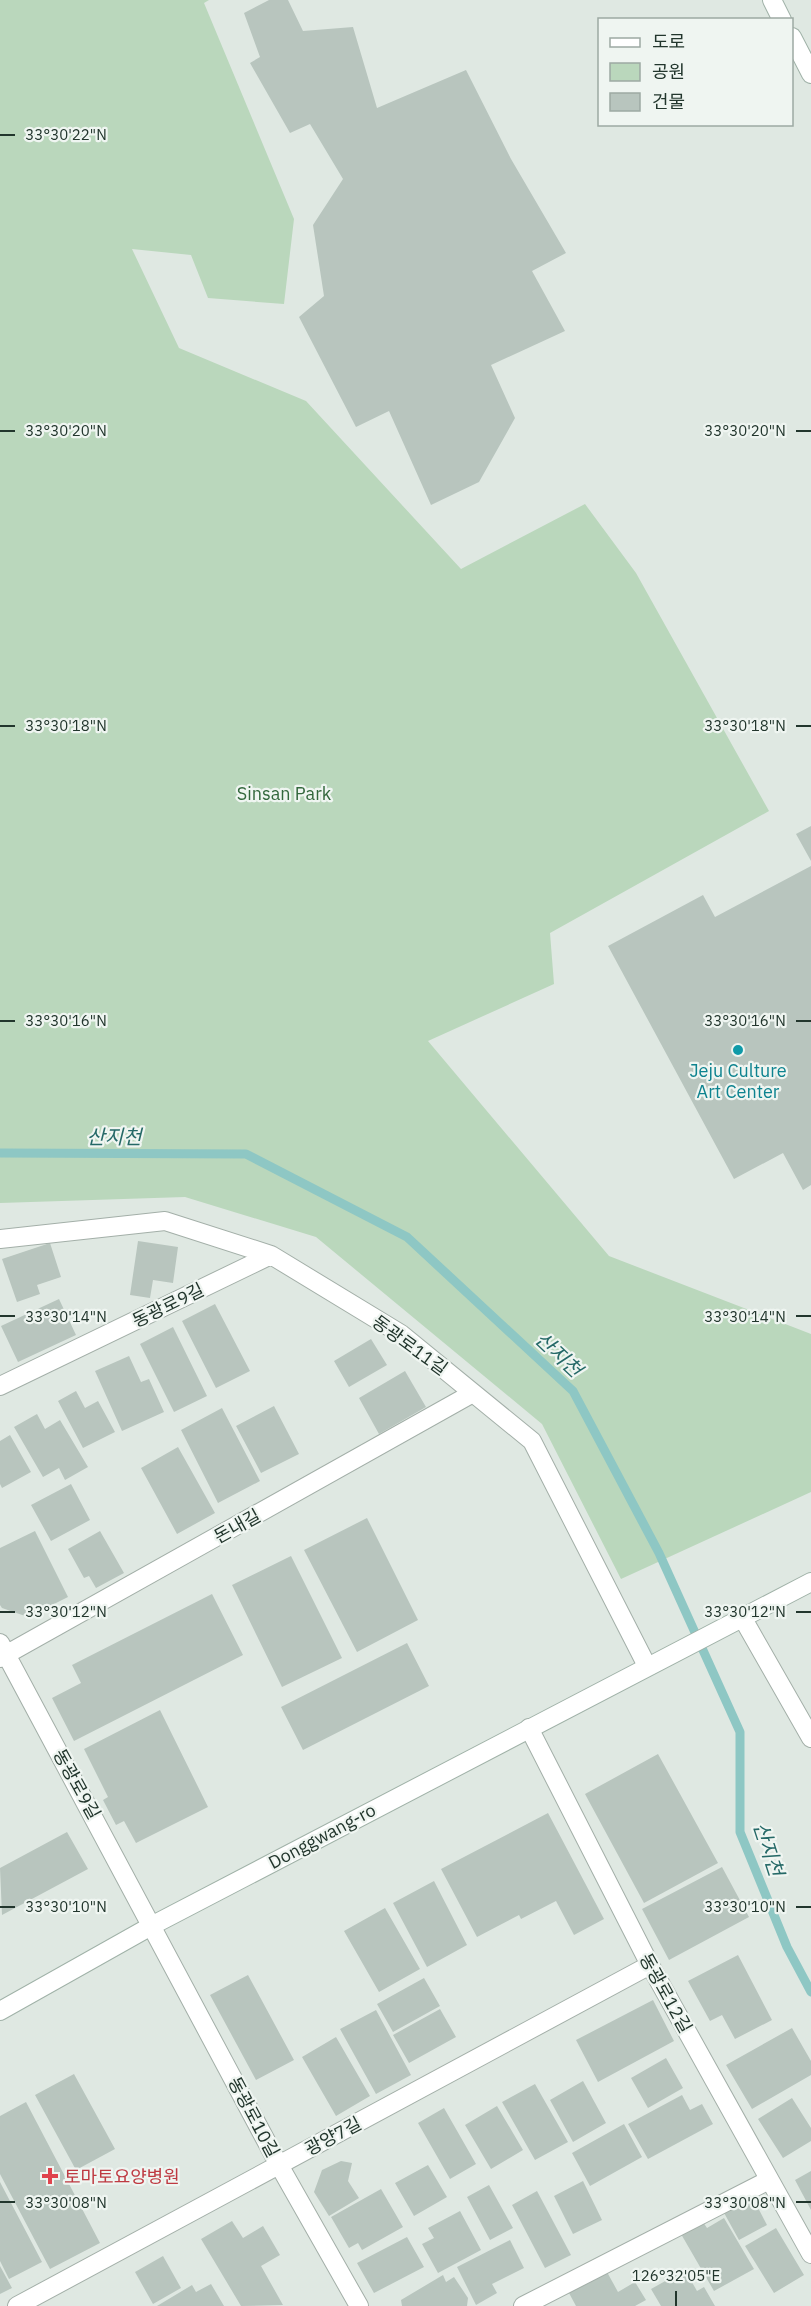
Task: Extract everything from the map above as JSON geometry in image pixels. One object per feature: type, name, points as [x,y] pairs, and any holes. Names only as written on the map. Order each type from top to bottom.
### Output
[{"type":"street","points":[[772,0],[781,18]]},
{"type":"street","points":[[793,39],[809,64]]},
{"type":"street","name":"동광로11길","points":[[0,1239],[165,1221],[271,1255],[402,1334],[531,1441],[649,1665]]},
{"type":"street","name":"동광로9길","points":[[0,1386],[271,1255]]},
{"type":"street","name":"돈내길","points":[[2,1652],[473,1394]]},
{"type":"street","points":[[811,1582],[741,1617],[811,1738]]},
{"type":"street","name":"Donggwang-ro","points":[[0,2011],[153,1925],[741,1617]]},
{"type":"street","name":"동광로9길","points":[[2,1652],[153,1925]]},
{"type":"street","name":"동광로12길","points":[[529,1728],[650,1965],[811,2254]]},
{"type":"street","name":"동광로10길","points":[[153,1925],[279,2165],[359,2306]]},
{"type":"street","name":"광양7길","points":[[17,2306],[650,1965]]},
{"type":"street","points":[[523,2306],[769,2180]]},
{"type":"green space","name":"Sinsan Park","points":[[0,0],[209,0],[204,3],[294,219],[284,304],[208,298],[191,255],[132,249],[179,348],[306,401],[461,569],[585,504],[636,573],[769,811],[550,933],[554,984],[428,1041],[609,1256],[811,1334],[811,1492],[621,1579],[542,1424],[316,1237],[185,1197],[0,1203]]},
{"type":"building","points":[[269,0],[288,0],[303,31],[353,27],[377,108],[466,70],[511,159],[566,253],[532,271],[565,331],[491,365],[515,418],[479,482],[431,505],[389,411],[356,427],[299,317],[324,296],[313,225],[343,179],[310,124],[290,133],[250,63],[260,57],[244,13]]},
{"type":"building","points":[[811,826],[811,861],[796,834]]},
{"type":"building","name":"Jeju Culture Art Center","points":[[811,866],[811,1185],[803,1190],[783,1153],[734,1179],[608,946],[703,895],[715,917]]},
{"type":"building","points":[[138,1241],[178,1247],[173,1283],[153,1280],[150,1298],[130,1295]]},
{"type":"building","points":[[50,1243],[61,1277],[37,1285],[40,1294],[17,1302],[2,1259]]},
{"type":"building","points":[[59,1299],[76,1335],[18,1362],[1,1326]]},
{"type":"building","points":[[215,1304],[250,1371],[216,1388],[182,1321]]},
{"type":"building","points":[[173,1327],[207,1396],[174,1412],[140,1344]]},
{"type":"building","points":[[371,1339],[387,1365],[349,1387],[334,1361]]},
{"type":"building","points":[[129,1356],[141,1382],[149,1379],[164,1412],[122,1431],[95,1371]]},
{"type":"building","points":[[405,1371],[426,1407],[379,1434],[359,1398]]},
{"type":"building","points":[[76,1391],[85,1408],[98,1401],[115,1432],[83,1448],[58,1401]]},
{"type":"building","points":[[274,1406],[299,1454],[261,1473],[236,1426]]},
{"type":"building","points":[[222,1408],[260,1481],[218,1503],[181,1430]]},
{"type":"building","points":[[37,1414],[45,1429],[60,1420],[88,1467],[65,1480],[59,1468],[43,1477],[14,1427]]},
{"type":"building","points":[[10,1435],[31,1472],[2,1488],[0,1484],[0,1441]]},
{"type":"building","points":[[178,1447],[215,1513],[177,1534],[141,1468]]},
{"type":"building","points":[[71,1484],[90,1520],[51,1541],[31,1505]]},
{"type":"building","points":[[367,1518],[418,1620],[357,1652],[304,1550]]},
{"type":"building","points":[[35,1531],[68,1597],[28,1617],[2,1608],[0,1605],[0,1548]]},
{"type":"building","points":[[100,1531],[124,1573],[96,1588],[89,1576],[84,1578],[68,1549]]},
{"type":"building","points":[[291,1556],[342,1658],[282,1687],[232,1585]]},
{"type":"building","points":[[212,1594],[243,1655],[74,1741],[52,1698],[81,1683],[72,1665]]},
{"type":"building","points":[[407,1643],[429,1686],[303,1750],[281,1707]]},
{"type":"building","points":[[160,1710],[208,1807],[136,1843],[124,1821],[116,1825],[103,1800],[108,1797],[84,1749]]},
{"type":"building","points":[[658,1754],[718,1863],[644,1903],[585,1794]]},
{"type":"building","points":[[548,1813],[604,1919],[574,1935],[556,1901],[521,1919],[519,1915],[477,1937],[441,1869]]},
{"type":"building","points":[[67,1832],[88,1869],[2,1915],[0,1868]]},
{"type":"building","points":[[722,1867],[749,1917],[669,1960],[642,1909]]},
{"type":"building","points":[[434,1881],[467,1945],[427,1967],[393,1903]]},
{"type":"building","points":[[385,1908],[420,1969],[379,1992],[344,1931]]},
{"type":"building","points":[[738,1955],[772,2020],[735,2039],[722,2015],[710,2021],[688,1981]]},
{"type":"building","points":[[248,1975],[294,2060],[256,2080],[210,1995]]},
{"type":"building","points":[[424,1978],[440,2006],[393,2032],[377,2004]]},
{"type":"building","points":[[653,2000],[674,2041],[598,2082],[576,2040]]},
{"type":"building","points":[[440,2009],[456,2037],[409,2063],[393,2035]]},
{"type":"building","points":[[376,2010],[411,2075],[376,2094],[340,2029]]},
{"type":"building","points":[[792,2028],[811,2061],[811,2075],[752,2109],[726,2065]]},
{"type":"building","points":[[336,2037],[370,2096],[336,2116],[302,2057]]},
{"type":"building","points":[[666,2058],[683,2088],[648,2108],[631,2078]]},
{"type":"building","points":[[74,2074],[115,2149],[76,2170],[35,2095]]},
{"type":"building","points":[[583,2081],[606,2123],[573,2142],[550,2100]]},
{"type":"building","points":[[535,2084],[568,2142],[535,2160],[502,2102]]},
{"type":"building","points":[[682,2095],[690,2110],[702,2104],[713,2124],[648,2159],[628,2124]]},
{"type":"building","points":[[792,2098],[811,2128],[811,2141],[783,2158],[758,2119]]},
{"type":"building","points":[[26,2102],[100,2243],[50,2269],[0,2174],[0,2116]]},
{"type":"building","points":[[497,2106],[523,2150],[491,2169],[465,2125]]},
{"type":"building","points":[[444,2108],[476,2164],[450,2179],[418,2123]]},
{"type":"building","points":[[624,2124],[642,2157],[590,2186],[572,2153]]},
{"type":"building","points":[[341,2161],[352,2163],[348,2181],[359,2198],[329,2216],[314,2192],[322,2170]]},
{"type":"building","points":[[428,2165],[447,2197],[414,2216],[395,2183]]},
{"type":"building","points":[[811,2171],[811,2210],[795,2180]]},
{"type":"building","points":[[583,2181],[602,2220],[573,2234],[554,2196]]},
{"type":"building","points":[[0,2182],[42,2262],[9,2279],[0,2261]]},
{"type":"building","points":[[489,2185],[513,2228],[490,2240],[467,2197]]},
{"type":"building","points":[[381,2189],[403,2227],[362,2250],[358,2243],[349,2248],[331,2217]]},
{"type":"building","points":[[537,2191],[571,2255],[545,2268],[512,2205]]},
{"type":"building","points":[[740,2203],[756,2204],[767,2225],[739,2240],[723,2211]]},
{"type":"building","points":[[460,2211],[481,2250],[438,2273],[422,2244],[434,2238],[428,2228]]},
{"type":"building","points":[[724,2218],[754,2269],[714,2291],[681,2234],[703,2222],[707,2228]]},
{"type":"building","points":[[232,2221],[243,2238],[263,2226],[280,2255],[261,2266],[283,2305],[241,2306],[201,2239]]},
{"type":"building","points":[[776,2228],[804,2275],[774,2293],[745,2246]]},
{"type":"building","points":[[407,2237],[424,2267],[374,2293],[357,2263]]},
{"type":"building","points":[[510,2240],[524,2268],[492,2284],[497,2293],[476,2305],[457,2267]]},
{"type":"building","points":[[163,2256],[181,2288],[153,2304],[135,2272]]},
{"type":"building","points":[[0,2266],[12,2288],[0,2294]]},
{"type":"building","points":[[685,2270],[697,2291],[704,2287],[715,2306],[661,2306],[651,2289]]},
{"type":"building","points":[[607,2272],[618,2292],[635,2282],[646,2300],[635,2306],[576,2306],[569,2293]]},
{"type":"building","points":[[443,2275],[446,2282],[454,2277],[468,2298],[467,2306],[402,2306],[401,2300]]},
{"type":"building","points":[[211,2284],[224,2306],[157,2306],[192,2285],[196,2292]]},
{"type":"waterway","name":"산지천","points":[[0,1153],[246,1154],[407,1237],[573,1391],[659,1553],[740,1732],[740,1832],[787,1947],[811,1992]]},
{"type":"place","name":"Jeju Culture Art Center","points":[[738,1050]]},
{"type":"place","name":"토마토요양병원","points":[[50,2176]]}]
